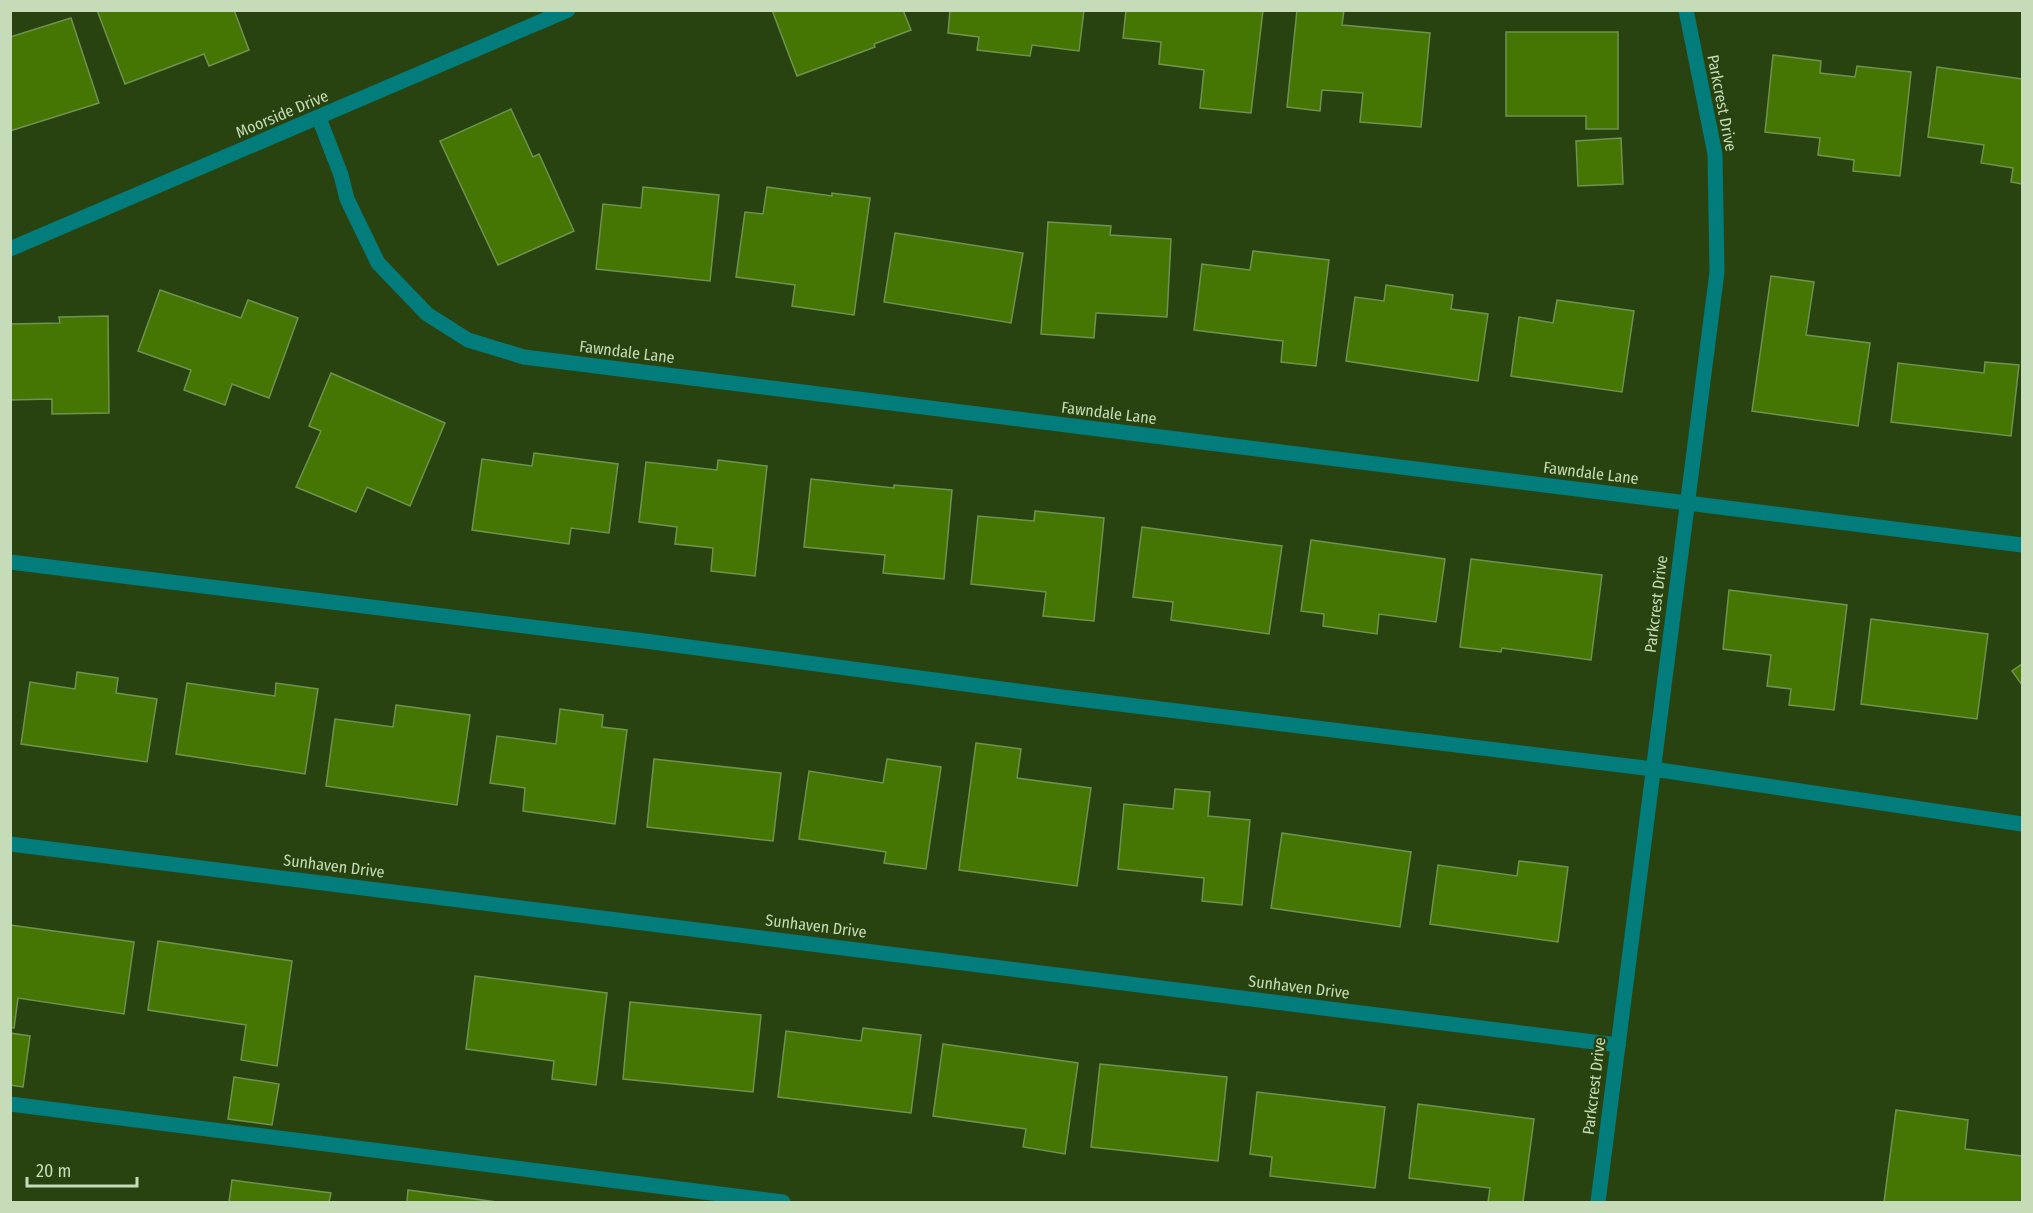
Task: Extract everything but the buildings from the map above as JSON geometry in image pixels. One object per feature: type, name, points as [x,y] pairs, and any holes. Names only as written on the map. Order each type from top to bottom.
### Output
[{"type":"street","name":"Moorside Drive","points":[[10,249],[567,10]]},
{"type":"street","name":"Parkcrest Drive","points":[[1598,1203],[1717,272],[1715,154],[1686,10]]},
{"type":"street","name":"Fawndale Lane","points":[[319,118],[341,175],[347,199],[378,263],[427,315],[468,340],[524,357],[2022,545]]},
{"type":"street","points":[[10,562],[657,642],[1062,697],[1653,769],[2022,824]]},
{"type":"street","name":"Sunhaven Drive","points":[[10,844],[1618,1045]]},
{"type":"street","points":[[10,1104],[783,1203]]}]
